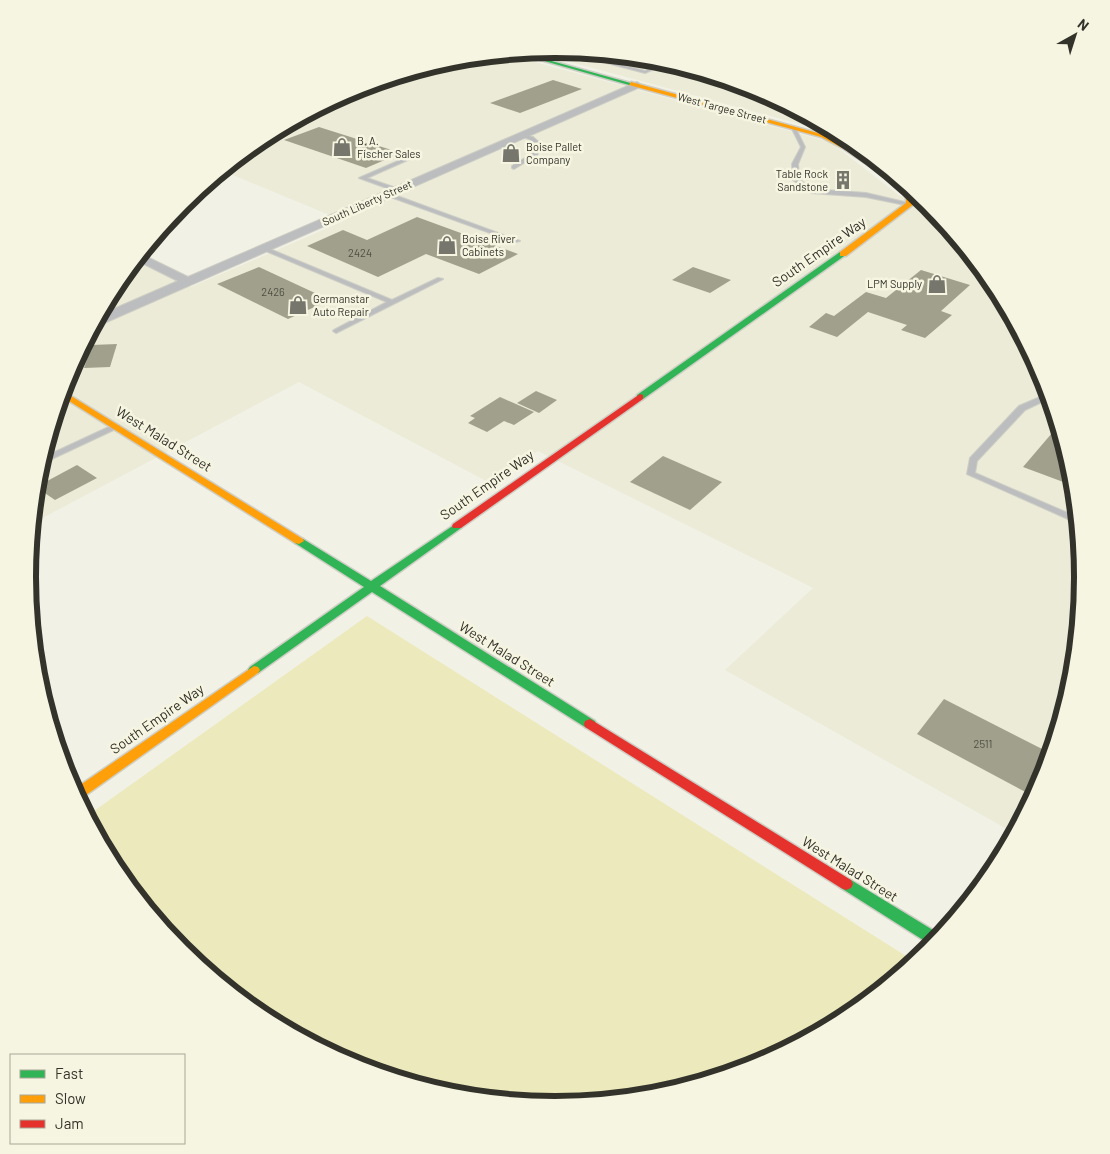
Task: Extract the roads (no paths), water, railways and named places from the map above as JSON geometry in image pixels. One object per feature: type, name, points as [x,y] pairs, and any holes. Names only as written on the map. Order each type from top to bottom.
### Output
[{"type":"street","name":"West Targee Street","points":[[538,58],[793,127],[823,136],[840,144]]},
{"type":"street","name":"South Liberty Street","points":[[107,317],[637,85]]},
{"type":"street","name":"West Targee Street","points":[[904,194],[909,200]]},
{"type":"street","name":"South Empire Way","points":[[83,790],[902,212],[909,200]]},
{"type":"street","points":[[144,260],[188,281]]},
{"type":"street","name":"West Malad Street","points":[[69,397],[929,936]]},
{"type":"lane","points":[[602,60],[645,72],[655,68]]},
{"type":"lane","points":[[793,127],[803,147],[794,164],[796,180],[811,191],[909,200]]},
{"type":"lane","points":[[514,167],[535,154],[541,146],[522,135]]},
{"type":"lane","points":[[407,159],[362,178],[392,192],[517,241]]},
{"type":"lane","points":[[263,248],[392,302]]},
{"type":"lane","points":[[336,331],[440,278]]},
{"type":"lane","points":[[1042,399],[1022,408],[973,460],[971,474],[1070,517]]},
{"type":"lane","points":[[50,458],[116,427]]},
{"type":"place","name":"B. A. Fischer Sales","points":[[342,147]]},
{"type":"place","name":"Boise Pallet Company","points":[[511,153]]},
{"type":"place","name":"Table Rock Sandstone","points":[[843,180]]},
{"type":"place","name":"Boise River Cabinets","points":[[447,245]]},
{"type":"place","name":"LPM Supply","points":[[937,284]]},
{"type":"place","name":"Germanstar Auto Repair","points":[[298,305]]}]
